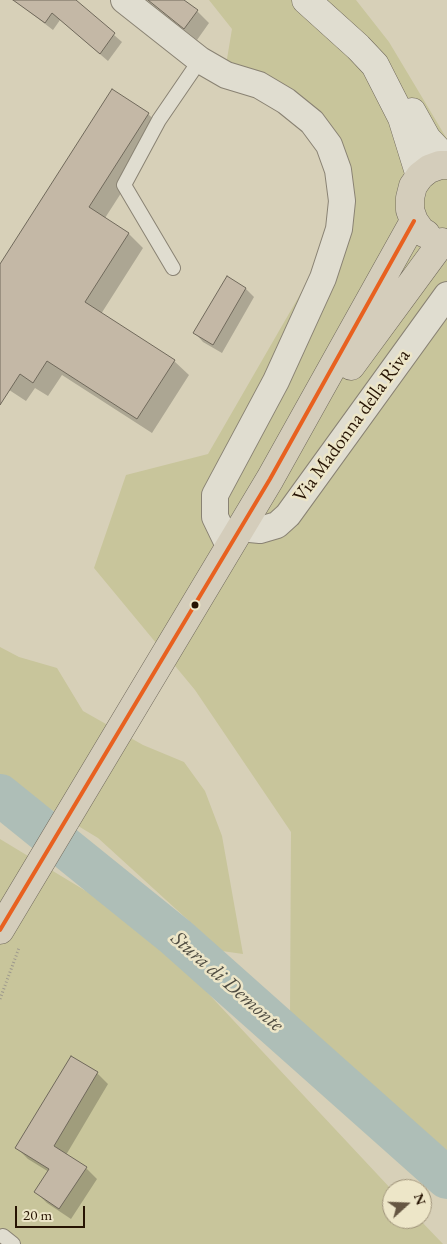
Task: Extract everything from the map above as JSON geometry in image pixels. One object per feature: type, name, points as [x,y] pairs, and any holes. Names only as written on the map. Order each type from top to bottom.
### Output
[{"type":"main road","points":[[306,0],[358,46],[375,65],[402,118],[420,176]]},
{"type":"main road","points":[[375,65],[387,72],[427,139],[447,160]]},
{"type":"main road","points":[[270,479],[445,242],[426,235],[421,231],[414,221],[410,210],[410,198],[420,176],[429,169],[440,165],[447,165]]},
{"type":"main road","points":[[10,937],[16,902],[270,479],[414,221]]},
{"type":"street","points":[[124,0],[200,60],[226,75],[259,85],[286,101],[312,122],[329,145],[338,170],[342,201],[339,229],[323,278],[276,381],[214,495],[215,517],[234,537]]},
{"type":"street","name":"Via Madonna della Riva","points":[[234,537],[277,525],[288,515],[447,295]]},
{"type":"lane","points":[[173,268],[124,184],[159,120],[200,60]]},
{"type":"path","points":[[0,999],[10,937]]},
{"type":"shaded area","points":[[209,0],[356,0],[389,42],[447,139],[447,1153],[290,1016],[291,832],[195,690],[94,568],[126,475],[208,454],[354,201],[345,158],[226,65],[232,29]]},
{"type":"shaded area","points":[[0,647],[19,657],[57,668],[83,711],[143,745],[184,762],[205,791],[222,836],[243,954],[222,951],[98,838],[0,777]]},
{"type":"shaded area","points":[[0,839],[147,928],[382,1179],[382,1229],[429,1229],[443,1244],[0,1244]]},
{"type":"building","points":[[13,0],[76,0],[115,33],[100,54],[52,13],[45,23]]},
{"type":"building","points":[[148,0],[184,0],[198,10],[184,29]]},
{"type":"building","points":[[112,89],[149,113],[89,207],[129,233],[85,302],[175,360],[137,419],[47,361],[33,383],[20,374],[0,405],[0,264]]},
{"type":"building","points":[[227,276],[246,288],[213,345],[193,333]]},
{"type":"building","points":[[71,1056],[98,1072],[54,1146],[87,1167],[59,1209],[34,1192],[49,1169],[15,1148]]},
{"type":"waterway","name":"Stura di Demonte","points":[[0,795],[176,937],[447,1178]]},
{"type":"transit line","points":[[0,930],[270,479],[414,221]]}]
